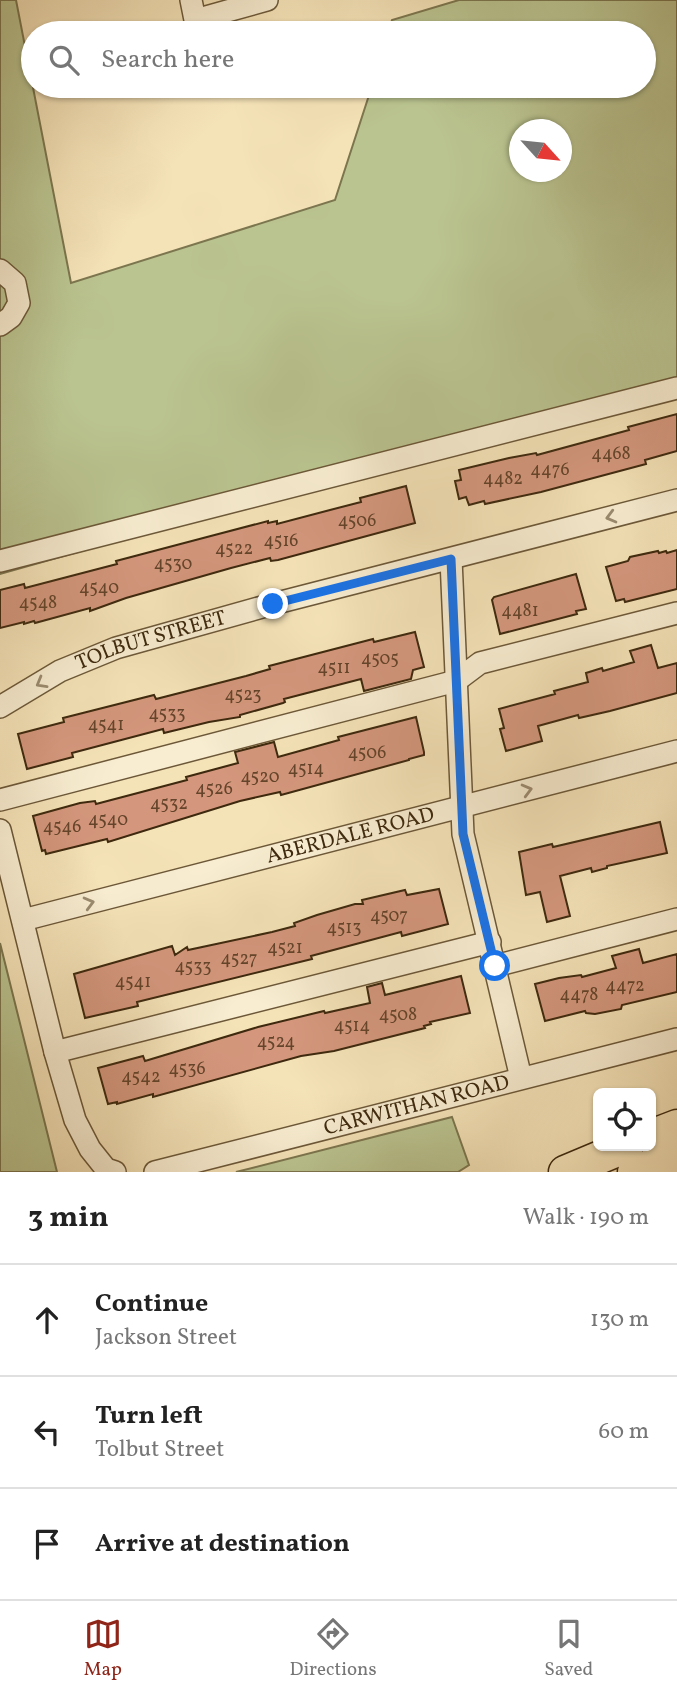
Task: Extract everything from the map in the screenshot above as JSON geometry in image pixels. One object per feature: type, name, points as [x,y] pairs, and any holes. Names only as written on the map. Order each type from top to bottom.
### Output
[{"type":"highway","points":[[656,1134],[677,1126]]},
{"type":"highway","points":[[565,1172],[615,1151]]},
{"type":"highway","points":[[635,1172],[677,1155]]},
{"type":"street","points":[[191,0],[195,20],[267,0]]},
{"type":"street","points":[[0,270],[15,283],[19,303],[10,317],[0,325]]},
{"type":"street","points":[[0,561],[677,387]]},
{"type":"street","name":"TOLBUT STREET","points":[[0,707],[60,671],[116,648],[273,604],[677,500]]},
{"type":"street","points":[[451,559],[463,834],[521,1078]]},
{"type":"street","points":[[0,800],[456,681],[480,663],[677,613]]},
{"type":"street","name":"ABERDALE ROAD","points":[[23,920],[677,751]]},
{"type":"street","points":[[0,830],[55,1052],[75,1121],[90,1149],[106,1169],[114,1172]]},
{"type":"street","points":[[495,966],[677,919]]},
{"type":"street","points":[[55,1052],[490,942]]},
{"type":"street","name":"CARWITHAN ROAD","points":[[155,1172],[677,1039]]},
{"type":"green space","points":[[0,0],[16,0],[21,26],[21,98],[35,98],[71,283],[335,200],[368,98],[656,98],[656,21],[392,20],[459,0],[677,0],[677,383],[0,574]]},
{"type":"green space","points":[[0,943],[57,1172],[0,1172]]},
{"type":"green space","points":[[452,1117],[469,1165],[458,1172],[236,1172]]},
{"type":"building","points":[[677,414],[677,451],[645,460],[646,464],[485,504],[484,501],[469,505],[466,497],[459,499],[455,481],[461,480],[459,470],[509,458],[537,455]]},
{"type":"building","points":[[406,486],[415,523],[278,560],[271,561],[270,558],[231,568],[90,611],[90,608],[35,623],[24,622],[0,628],[0,590],[24,584],[25,588],[268,521],[277,521],[277,524],[361,502],[360,498]]},
{"type":"building","points":[[677,550],[677,589],[625,602],[624,599],[616,601],[606,567],[628,561],[630,557]]},
{"type":"building","points":[[576,574],[586,609],[576,611],[577,614],[500,634],[492,600],[494,597]]},
{"type":"building","points":[[415,632],[424,667],[413,670],[411,679],[364,691],[361,679],[284,699],[283,703],[240,717],[164,733],[163,729],[72,753],[73,757],[27,769],[18,734],[64,722],[63,718],[154,695],[156,699],[373,639],[374,642]]},
{"type":"building","points":[[651,645],[658,668],[677,663],[677,693],[538,726],[542,741],[506,751],[500,729],[504,728],[499,709],[588,682],[586,673],[634,662],[630,651]]},
{"type":"building","points":[[416,717],[424,755],[281,795],[280,792],[240,801],[108,842],[107,839],[46,854],[45,850],[42,851],[33,816],[80,803],[95,801],[96,804],[187,780],[186,777],[238,763],[235,752],[274,742],[278,757],[339,740],[338,737]]},
{"type":"building","points":[[660,822],[667,853],[607,866],[592,872],[591,868],[560,876],[570,916],[547,922],[540,892],[526,895],[519,852],[552,844],[553,847]]},
{"type":"building","points":[[439,889],[448,924],[402,936],[401,932],[311,956],[312,959],[137,1002],[138,1006],[85,1018],[74,974],[172,946],[175,955],[187,947],[188,950],[272,932],[295,926],[294,923],[317,915],[363,904],[362,900],[405,890],[407,895]]},
{"type":"building","points":[[639,949],[643,963],[677,954],[677,992],[622,1005],[621,1009],[595,1014],[585,1011],[545,1021],[535,984],[559,978],[582,977],[616,968],[612,956]]},
{"type":"building","points":[[461,976],[470,1013],[430,1022],[425,1028],[334,1051],[301,1056],[153,1097],[153,1094],[108,1104],[98,1068],[143,1056],[145,1061],[258,1027],[370,1003],[367,987],[382,983],[385,995]]},
{"type":"route","points":[[273,604],[451,559],[463,834],[495,966]]}]
